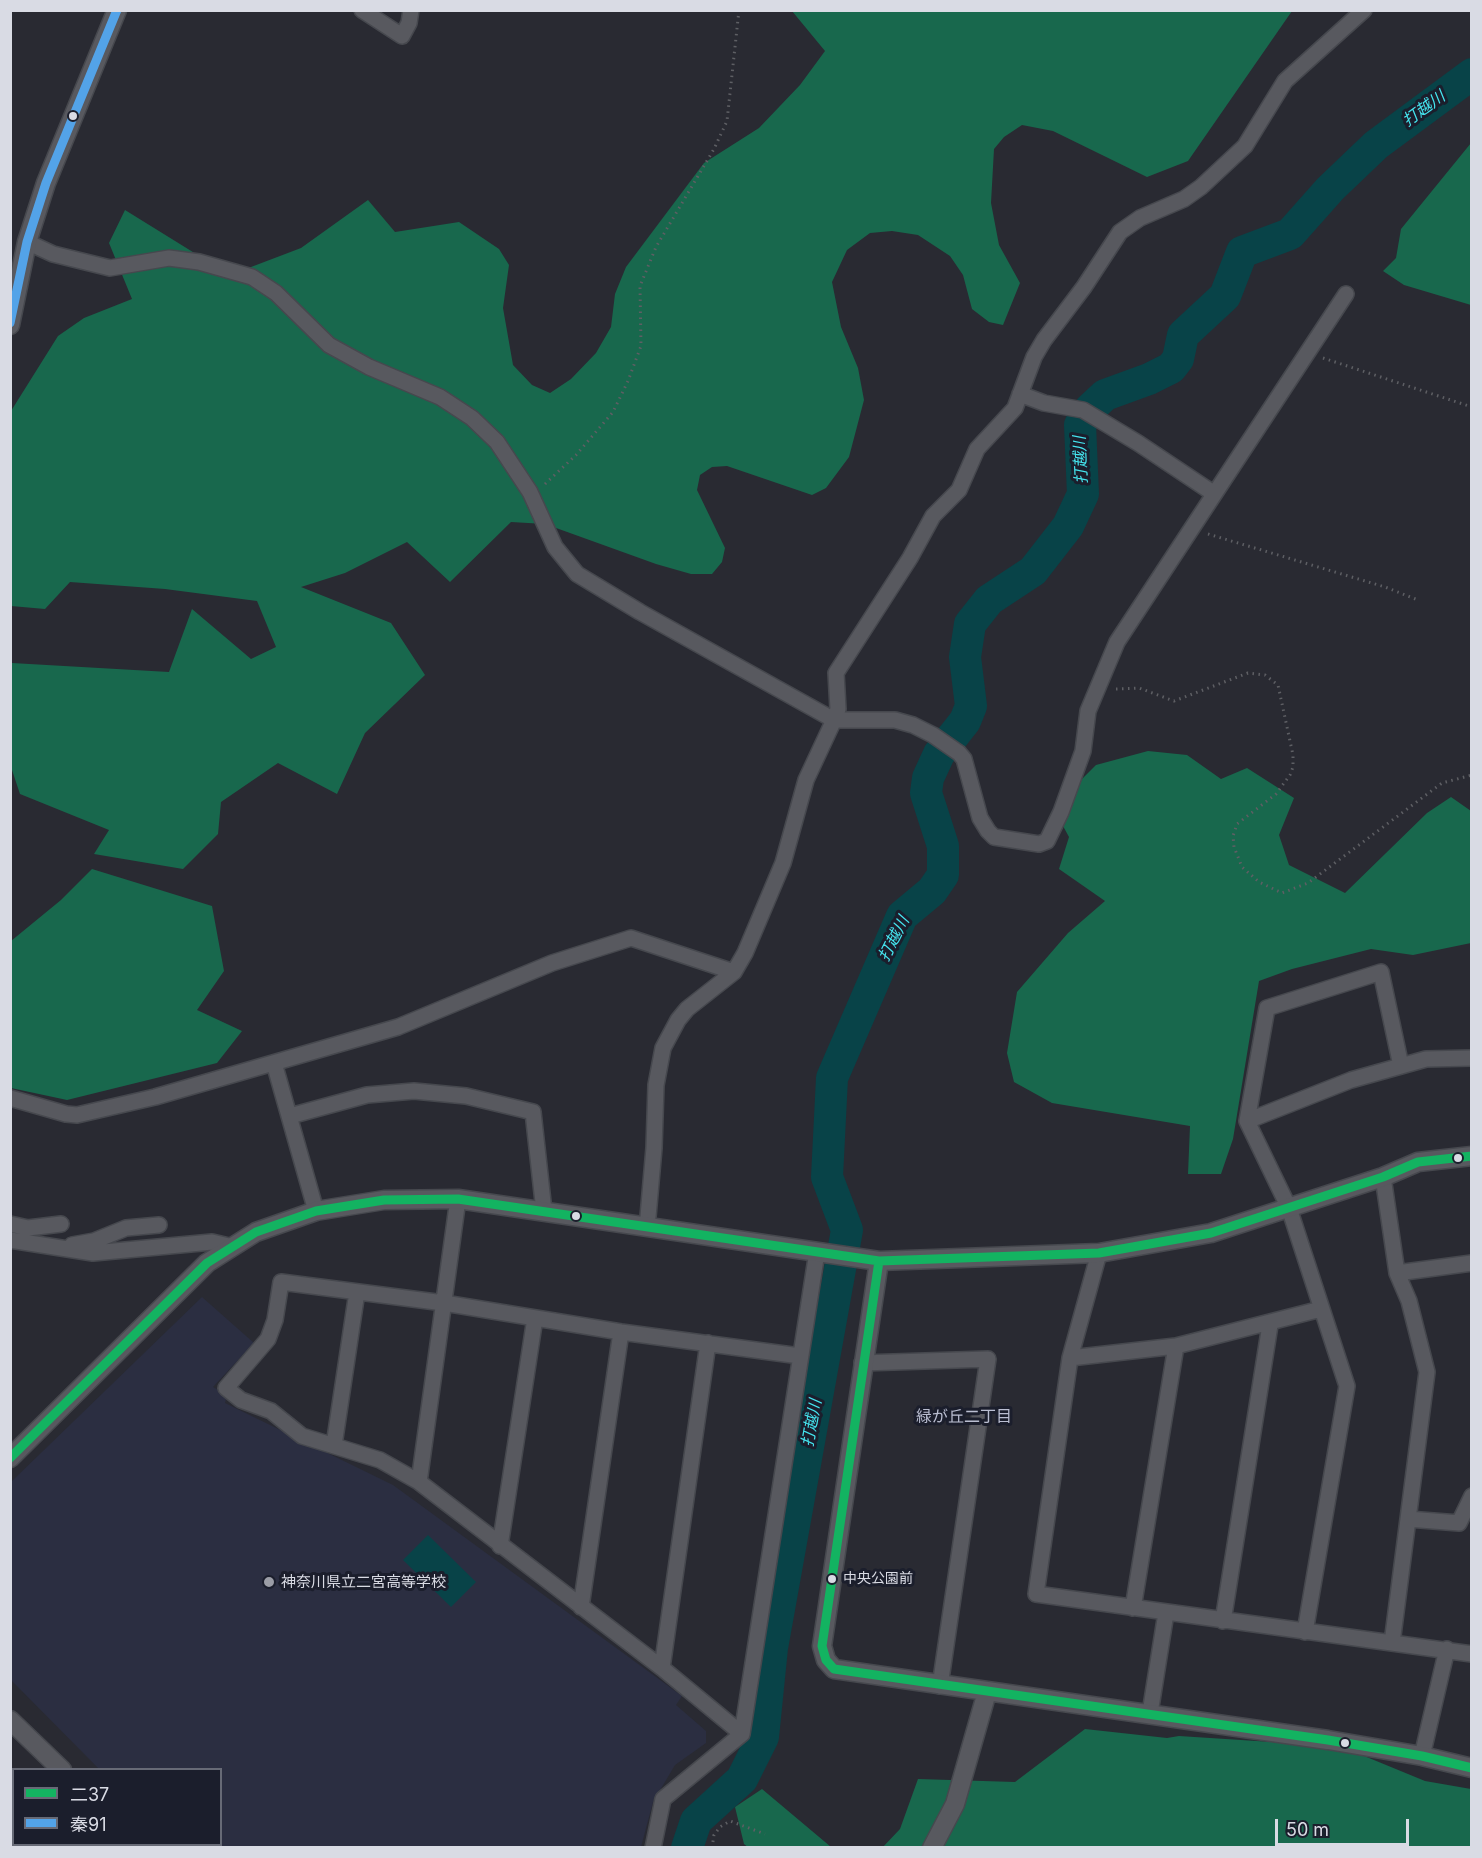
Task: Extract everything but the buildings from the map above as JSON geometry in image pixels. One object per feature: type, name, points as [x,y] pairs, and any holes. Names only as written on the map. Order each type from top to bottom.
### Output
[{"type":"street","points":[[10,325],[27,242],[46,183],[117,10]]},
{"type":"street","points":[[362,10],[402,36],[409,23],[411,10]]},
{"type":"street","points":[[647,1227],[660,1055],[678,1020],[687,1009],[734,972],[745,953],[783,863],[806,780],[838,709],[836,673],[898,577],[933,516],[959,490],[977,449],[1015,408],[1044,340],[1084,287],[1120,232],[1140,218],[1184,199],[1201,187],[1245,146],[1285,81],[1364,10]]},
{"type":"street","points":[[27,242],[53,254],[110,268],[169,258],[199,262],[252,277],[276,293],[329,345],[369,368],[440,397],[472,418],[497,442],[530,492],[555,547],[577,574],[640,612],[834,720],[894,720],[913,725],[933,735],[964,759],[984,826],[994,837],[1039,844],[1047,841],[1061,812],[1083,751],[1088,711],[1117,642],[1346,294]]},
{"type":"street","points":[[1020,394],[1044,403],[1083,411],[1138,443],[1213,494]]},
{"type":"street","points":[[10,1098],[77,1115],[155,1097],[398,1027],[552,963],[623,939],[640,939],[691,959],[734,972]]},
{"type":"street","points":[[1305,1632],[1347,1386],[1289,1208],[1247,1121],[1267,1008],[1381,972],[1401,1066]]},
{"type":"street","points":[[1247,1121],[1351,1080],[1426,1059],[1472,1058]]},
{"type":"street","points":[[274,1063],[316,1211]]},
{"type":"street","points":[[290,1116],[367,1095],[414,1091],[466,1096],[533,1112],[544,1211]]},
{"type":"street","points":[[10,1458],[207,1263],[256,1232],[316,1211],[384,1200],[458,1199],[873,1260],[1099,1253],[1211,1233],[1383,1177],[1418,1162],[1472,1156]]},
{"type":"street","points":[[1383,1177],[1397,1273],[1409,1301],[1427,1372],[1392,1644]]},
{"type":"street","points":[[418,1482],[458,1199]]},
{"type":"street","points":[[10,1224],[28,1228],[61,1224]]},
{"type":"street","points":[[60,1248],[94,1240],[126,1228],[159,1225]]},
{"type":"street","points":[[10,1240],[93,1253],[212,1242],[233,1247]]},
{"type":"street","points":[[652,1848],[663,1799],[742,1734],[800,1356],[822,1253]]},
{"type":"street","points":[[1099,1253],[1070,1358],[1036,1594],[1472,1654]]},
{"type":"street","points":[[873,1260],[862,1363],[822,1646],[826,1660],[834,1669],[939,1686],[1150,1713],[1422,1756],[1472,1768]]},
{"type":"street","points":[[1397,1273],[1472,1263]]},
{"type":"street","points":[[742,1734],[662,1668],[418,1482],[380,1460],[334,1445],[321,1444],[302,1436],[271,1411],[241,1400],[226,1388],[268,1339],[275,1320],[281,1282],[444,1303],[621,1332],[800,1356]]},
{"type":"street","points":[[334,1445],[357,1292]]},
{"type":"street","points":[[1070,1358],[1176,1346],[1270,1325],[1321,1310]]},
{"type":"street","points":[[500,1546],[535,1318]]},
{"type":"street","points":[[1223,1621],[1270,1325]]},
{"type":"street","points":[[581,1607],[621,1332]]},
{"type":"street","points":[[662,1668],[708,1343]]},
{"type":"street","points":[[1133,1608],[1176,1346]]},
{"type":"street","points":[[862,1363],[988,1359],[939,1686]]},
{"type":"street","points":[[1408,1519],[1459,1523],[1472,1496]]},
{"type":"street","points":[[1150,1713],[1166,1612]]},
{"type":"street","points":[[1422,1756],[1447,1649]]},
{"type":"street","points":[[932,1848],[955,1804],[987,1692]]},
{"type":"street","points":[[10,1720],[60,1768]]},
{"type":"path","points":[[530,492],[545,484],[576,455],[613,412],[628,381],[641,346],[640,286],[656,247],[714,149],[727,121],[739,10]]},
{"type":"path","points":[[1307,352],[1472,407]]},
{"type":"path","points":[[1192,529],[1294,562],[1385,587],[1418,600]]},
{"type":"path","points":[[1097,694],[1130,687],[1165,700],[1180,701],[1238,675],[1248,673],[1265,675],[1278,685],[1293,755],[1293,767],[1276,794],[1237,824],[1233,836],[1234,847],[1242,867],[1259,882],[1282,893],[1308,883],[1442,783],[1472,775]]},
{"type":"path","points":[[712,1848],[714,1835],[720,1827],[730,1821],[765,1834]]},
{"type":"shaded area","name":"神奈川県立二宮高等学校","points":[[202,1297],[254,1343],[213,1387],[227,1395],[225,1403],[393,1485],[682,1696],[676,1705],[706,1731],[706,1743],[675,1765],[653,1802],[641,1847],[181,1847],[180,1846],[222,1846],[222,1768],[98,1768],[11,1680],[11,1482]]},
{"type":"shaded area","points":[[428,1535],[476,1582],[451,1607],[403,1560]]},
{"type":"green space","points":[[792,11],[1292,11],[1188,161],[1147,177],[1053,131],[1022,125],[1004,137],[994,149],[991,203],[999,245],[1020,283],[1003,325],[989,322],[972,309],[963,275],[950,256],[918,235],[892,231],[870,233],[847,250],[832,282],[841,327],[858,368],[864,400],[849,457],[826,488],[812,495],[727,466],[712,467],[700,475],[697,490],[725,548],[722,562],[712,574],[691,574],[656,564],[545,524],[511,522],[450,582],[407,542],[345,573],[301,587],[391,623],[425,675],[365,733],[337,794],[278,763],[221,802],[218,834],[183,869],[94,854],[109,830],[20,794],[11,767],[12,663],[169,672],[192,609],[251,659],[276,647],[257,601],[165,589],[70,582],[45,609],[11,606],[11,411],[58,336],[84,318],[132,299],[109,243],[125,210],[230,275],[301,248],[368,200],[395,232],[459,222],[499,249],[509,265],[503,308],[513,365],[532,385],[550,393],[571,379],[596,353],[611,327],[615,294],[626,267],[704,163],[759,128],[800,85],[825,51]]},
{"type":"green space","points":[[1471,143],[1471,305],[1404,285],[1383,271],[1396,258],[1401,229]]},
{"type":"green space","points":[[1148,751],[1187,755],[1221,779],[1247,768],[1294,798],[1279,835],[1289,865],[1345,893],[1427,813],[1451,797],[1471,811],[1471,943],[1413,955],[1371,949],[1292,969],[1259,981],[1233,1139],[1221,1174],[1188,1174],[1190,1126],[1052,1103],[1014,1082],[1007,1053],[1017,992],[1068,933],[1105,901],[1059,869],[1069,837],[1063,826],[1071,790],[1096,765]]},
{"type":"green space","points":[[92,869],[212,906],[224,971],[197,1010],[242,1031],[217,1063],[67,1100],[11,1088],[11,941],[61,900]]},
{"type":"green space","points":[[1085,1729],[1167,1738],[1179,1736],[1303,1744],[1352,1751],[1425,1781],[1471,1789],[1471,1847],[882,1848],[900,1829],[918,1779],[1015,1782]]},
{"type":"green space","points":[[762,1789],[831,1847],[749,1848],[744,1844],[735,1807]]},
{"type":"waterway","name":"打越川","points":[[687,1848],[696,1821],[742,1779],[763,1737],[772,1648],[847,1230],[827,1177],[832,1078],[902,916],[932,891],[943,875],[943,846],[926,793],[928,778],[939,754],[965,721],[971,706],[965,657],[970,624],[989,600],[1033,571],[1068,526],[1083,494],[1080,425],[1090,409],[1105,395],[1149,379],[1171,368],[1178,359],[1183,335],[1225,296],[1242,252],[1290,234],[1330,189],[1376,145],[1472,74]]},
{"type":"transit line","name":"秦91","points":[[10,323],[27,242],[46,183],[117,10]]},
{"type":"transit line","name":"二37","points":[[10,1458],[207,1263],[256,1232],[316,1211],[384,1200],[458,1199],[879,1261],[1099,1253],[1211,1233],[1383,1177],[1418,1162],[1472,1156]]},
{"type":"transit line","name":"二37","points":[[879,1261],[822,1646],[826,1660],[834,1669],[1328,1740],[1422,1756],[1472,1768]]},
{"type":"place","name":"中央公園前","points":[[832,1579]]},
{"type":"place","name":"神奈川県立二宮高等学校","points":[[269,1582]]},
{"type":"district","name":"緑が丘二丁目","points":[[964,1417]]}]
